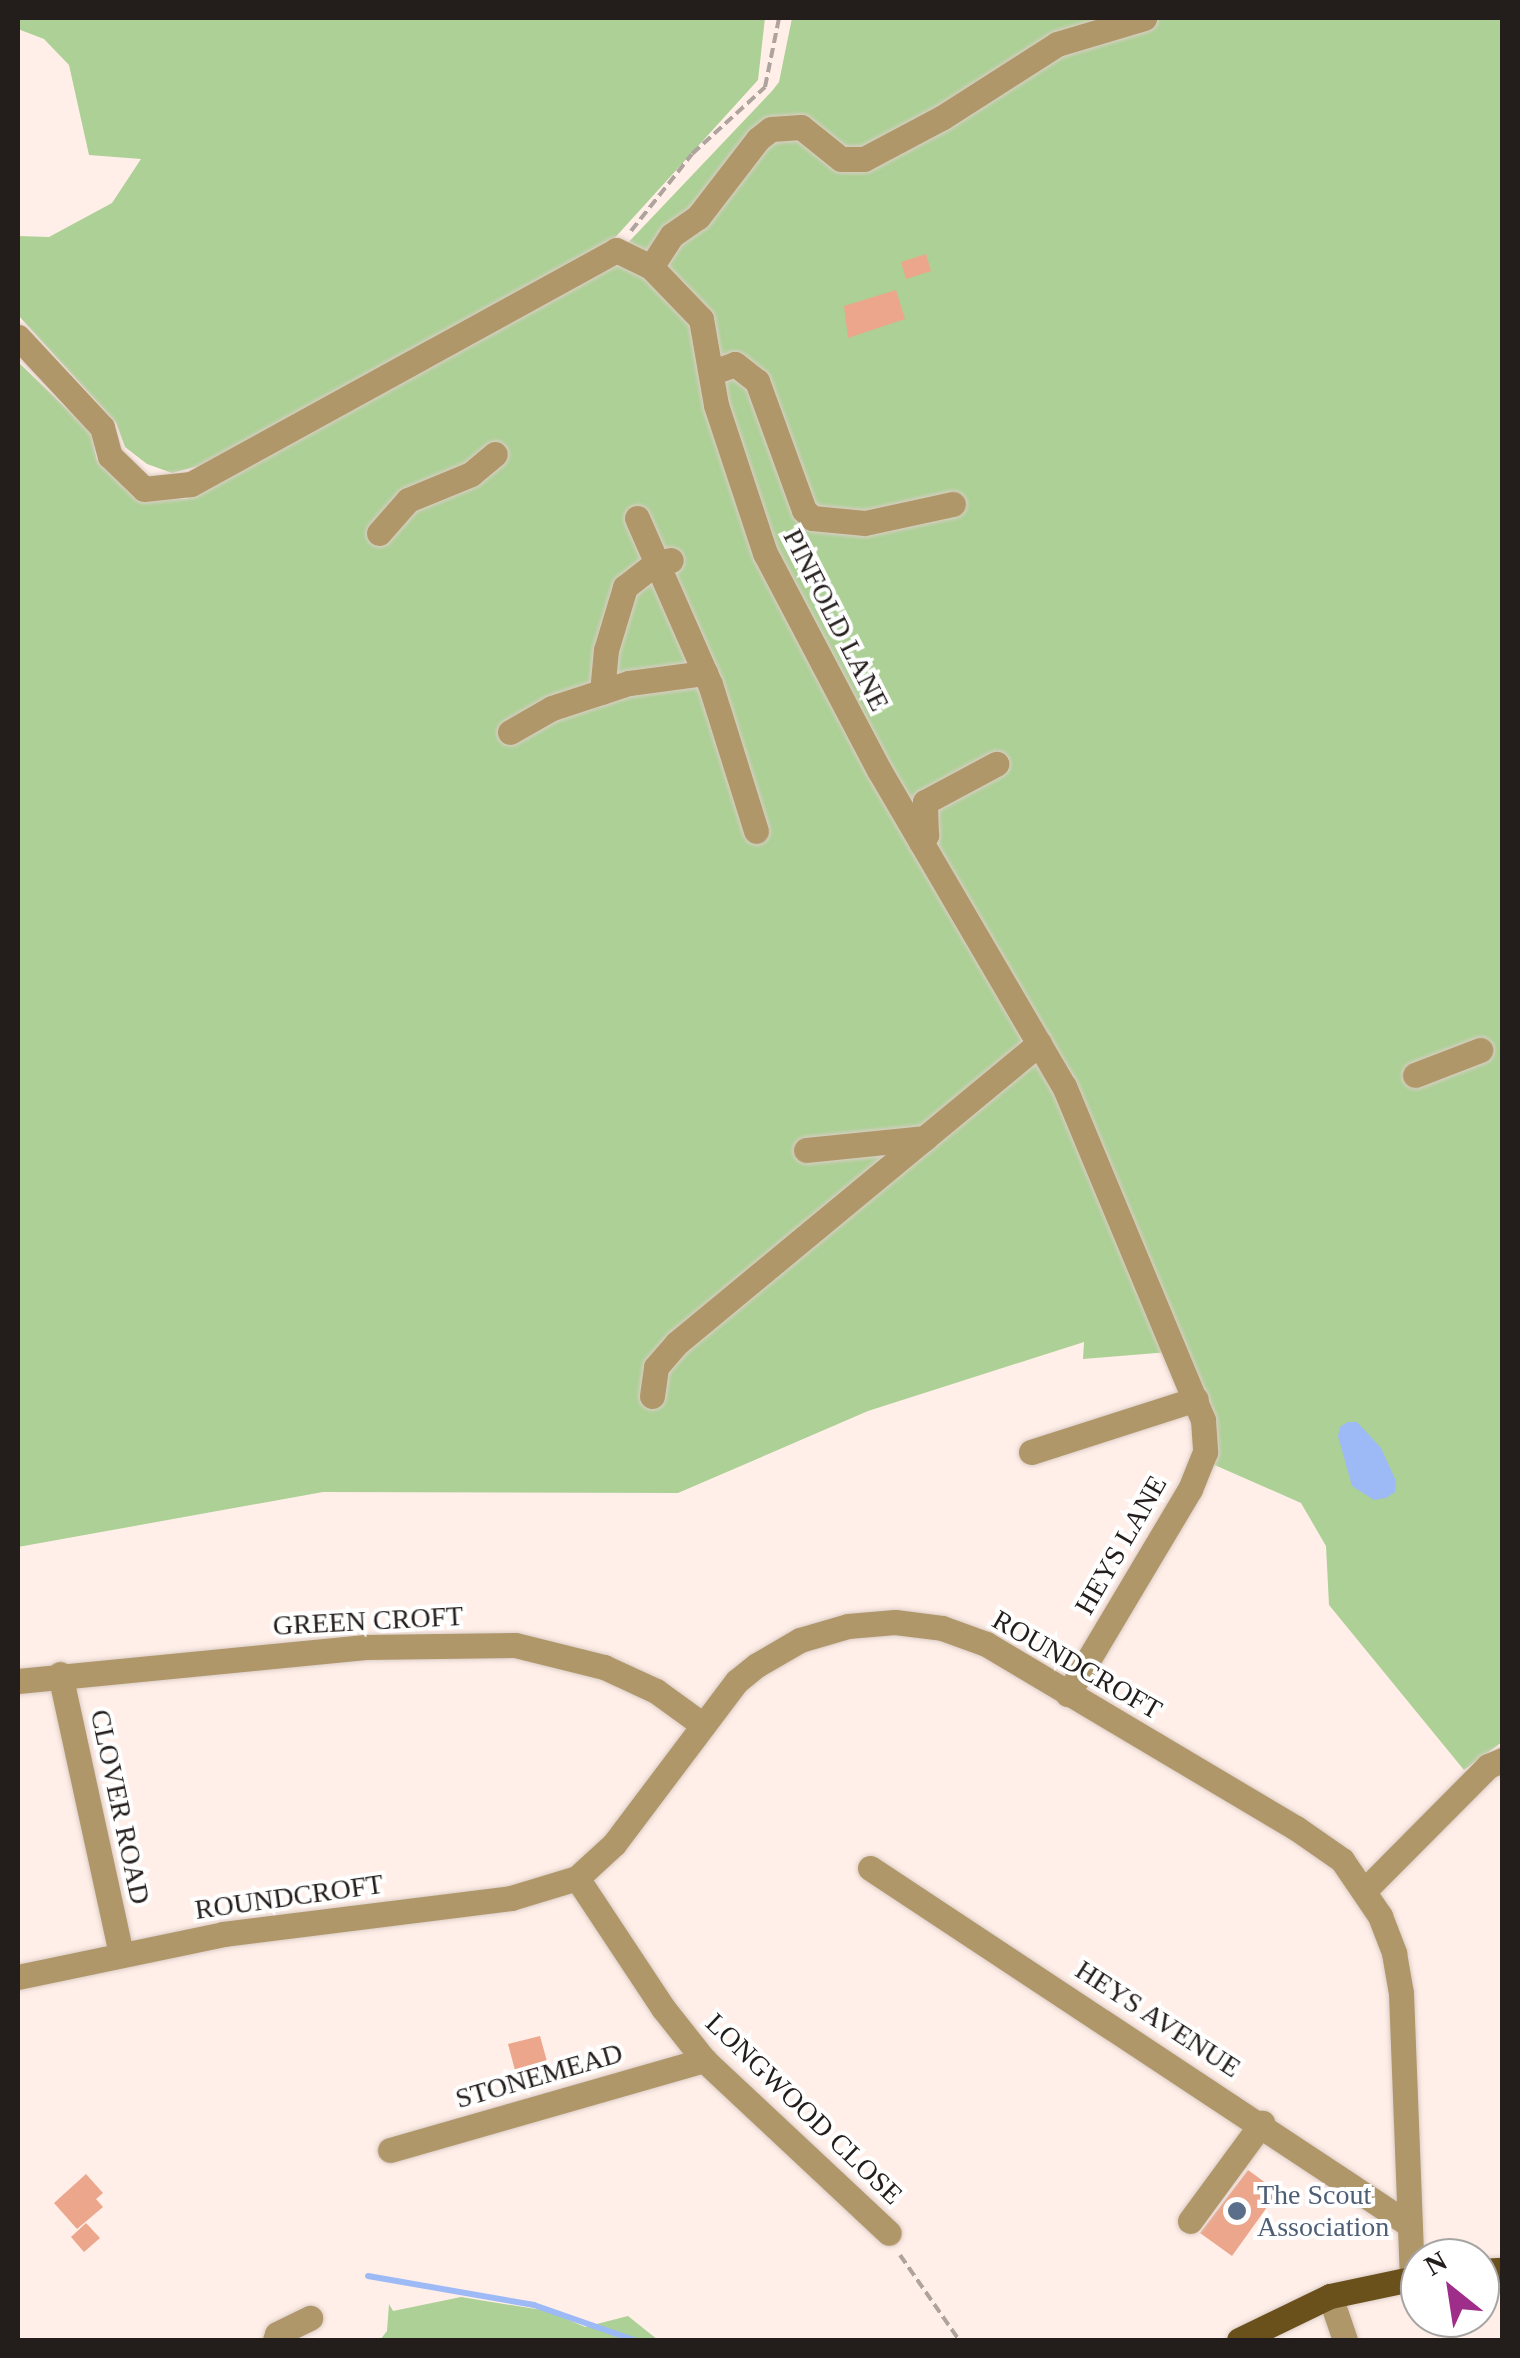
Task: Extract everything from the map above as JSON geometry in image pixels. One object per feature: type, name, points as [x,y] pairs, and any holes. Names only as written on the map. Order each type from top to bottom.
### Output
[{"type":"main road","points":[[1239,2340],[1330,2296],[1400,2281]]},
{"type":"street","points":[[651,267],[672,235],[698,217],[758,140],[772,129],[800,127],[842,159],[864,160],[944,117],[1057,44],[1144,18]]},
{"type":"street","name":"PINFOLD LANE","points":[[616,250],[651,267],[702,319],[716,405],[765,553],[921,842],[1064,1086],[1200,1410]]},
{"type":"street","points":[[18,337],[102,427],[110,456],[144,490],[191,484],[616,250]]},
{"type":"street","points":[[713,372],[735,364],[757,381],[804,510],[812,518],[865,523],[953,504]]},
{"type":"street","points":[[379,533],[408,500],[472,474],[496,454]]},
{"type":"street","points":[[637,518],[664,562],[756,831]]},
{"type":"street","points":[[602,692],[606,650],[625,586],[664,562]]},
{"type":"street","points":[[510,732],[552,708],[602,692],[664,676],[705,673]]},
{"type":"street","points":[[921,842],[926,836],[925,802],[996,764]]},
{"type":"street","points":[[652,1396],[662,1356],[1040,1044]]},
{"type":"street","points":[[1416,1075],[1480,1050]]},
{"type":"street","points":[[806,1150],[925,1138]]},
{"type":"street","points":[[1032,1452],[1200,1410]]},
{"type":"street","name":"HEYS LANE","points":[[1068,1694],[1190,1489],[1205,1452],[1200,1410]]},
{"type":"street","name":"ROUNDCROFT","points":[[18,1976],[223,1934],[511,1898],[577,1878],[614,1844],[737,1680],[778,1651],[824,1632],[872,1623],[919,1624],[964,1636],[1068,1694],[1296,1828],[1342,1860],[1364,1891],[1394,1953],[1401,1993],[1411,2238]]},
{"type":"street","name":"GREEN CROFT","points":[[18,1680],[366,1648],[515,1646],[604,1667],[656,1692],[703,1725]]},
{"type":"street","name":"CLOVER ROAD","points":[[60,1674],[121,1954]]},
{"type":"street","points":[[1364,1891],[1488,1766],[1502,1760]]},
{"type":"street","name":"HEYS AVENUE","points":[[870,1868],[1262,2123],[1410,2225]]},
{"type":"street","name":"LONGWOOD CLOSE","points":[[577,1878],[662,2008],[704,2060],[888,2233]]},
{"type":"street","name":"STONEMEAD","points":[[390,2150],[704,2060]]},
{"type":"street","points":[[1190,2221],[1262,2123]]},
{"type":"street","points":[[1330,2296],[1345,2340]]},
{"type":"street","points":[[275,2340],[277,2334],[310,2318]]},
{"type":"path","points":[[616,250],[692,154],[765,86],[779,18]]},
{"type":"path","points":[[888,2233],[959,2340]]},
{"type":"green space","points":[[18,18],[765,18],[758,80],[611,242],[199,466],[172,473],[147,464],[125,447],[116,423],[18,315],[18,236],[49,237],[112,203],[141,159],[89,155],[69,65],[44,39],[18,29]]},
{"type":"green space","points":[[792,18],[1502,18],[1502,1742],[1464,1770],[1329,1605],[1326,1546],[1301,1503],[1210,1463],[1169,1352],[1083,1359],[1084,1342],[868,1411],[678,1493],[323,1492],[18,1547],[18,362],[91,432],[97,460],[135,498],[186,499],[604,268],[779,82]]},
{"type":"green space","points":[[461,2297],[548,2311],[585,2327],[628,2316],[658,2340],[380,2340],[387,2331],[389,2304],[393,2311]]},
{"type":"water","points":[[1357,1422],[1381,1448],[1396,1481],[1395,1492],[1386,1498],[1374,1500],[1352,1486],[1338,1436],[1340,1427]]},
{"type":"building","points":[[926,254],[931,271],[906,279],[901,262]]},
{"type":"building","points":[[896,290],[905,319],[848,338],[844,306]]},
{"type":"building","points":[[540,2036],[548,2065],[516,2074],[508,2044]]},
{"type":"building","name":"The Scout Association","points":[[1248,2170],[1278,2192],[1232,2256],[1200,2233]]},
{"type":"building","points":[[86,2174],[103,2193],[96,2199],[103,2207],[77,2229],[54,2203]]},
{"type":"building","points":[[86,2223],[100,2238],[84,2252],[71,2237]]},
{"type":"waterway","points":[[368,2276],[534,2305],[634,2340]]},
{"type":"place","name":"The Scout Association","points":[[1237,2211]]}]
